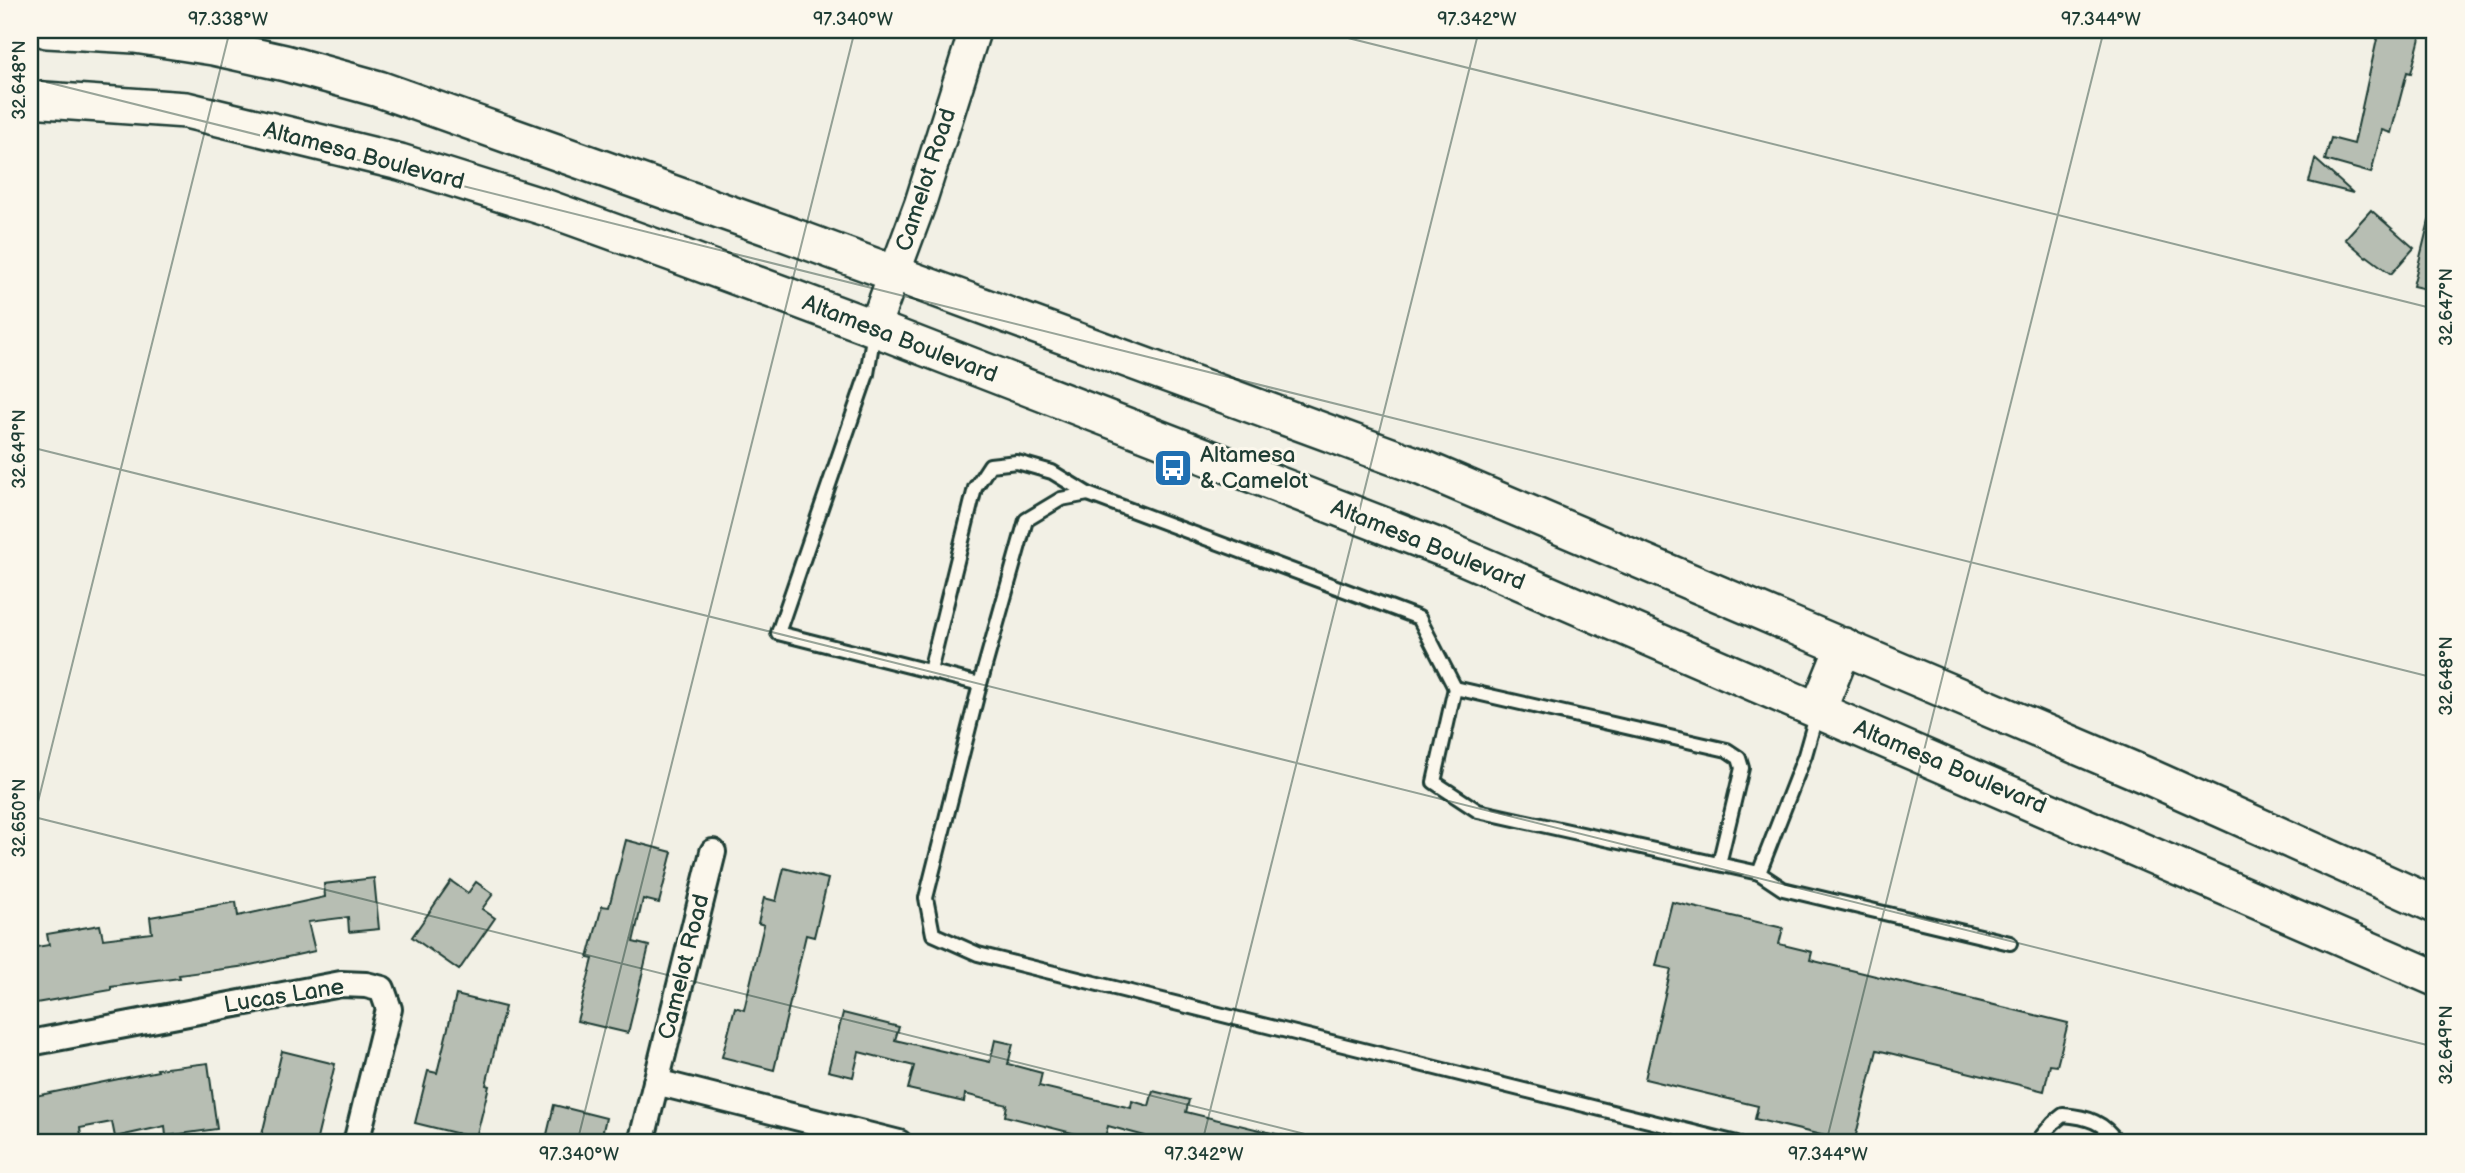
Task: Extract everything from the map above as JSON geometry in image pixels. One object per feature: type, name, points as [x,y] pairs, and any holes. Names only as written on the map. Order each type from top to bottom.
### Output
[{"type":"main road","points":[[47,30],[135,35],[213,47],[380,89],[784,233],[1418,466],[2145,775],[2435,905]]},
{"type":"main road","name":"Altamesa Boulevard","points":[[30,99],[186,110],[400,162],[547,208],[874,328],[1447,550],[2435,978]]},
{"type":"main road","points":[[1818,710],[1844,646]]},
{"type":"street","name":"Camelot Road","points":[[874,328],[920,204],[975,30]]},
{"type":"street","name":"Camelot Road","points":[[641,1143],[713,852]]},
{"type":"street","name":"Lucas Lane","points":[[30,1043],[341,984],[382,989],[389,1009],[356,1143]]},
{"type":"street","points":[[656,1082],[900,1143]]},
{"type":"lane","points":[[874,328],[867,374],[778,633],[980,684]]},
{"type":"lane","points":[[930,671],[975,488],[990,465],[1017,462],[1052,472],[1088,494],[1419,618],[1455,688],[1434,782],[1478,811],[1759,873],[1783,889],[2010,943]]},
{"type":"lane","points":[[1088,494],[1061,499],[1026,520],[980,684],[926,898],[933,934],[978,954],[1737,1143]]},
{"type":"lane","points":[[1455,688],[1727,750],[1739,758],[1742,768],[1719,864]]},
{"type":"lane","points":[[1759,873],[1805,755],[1818,710]]},
{"type":"lane","points":[[2036,1143],[2063,1115],[2085,1117],[2102,1124],[2118,1143]]},
{"type":"building","points":[[2379,30],[2422,30],[2411,73],[2407,72],[2391,133],[2382,130],[2371,173],[2325,160],[2331,138],[2354,144]]},
{"type":"building","points":[[2315,159],[2353,193],[2309,182]]},
{"type":"building","points":[[2371,210],[2414,248],[2391,274],[2345,239]]},
{"type":"building","points":[[2429,221],[2435,222],[2435,291],[2413,286]]},
{"type":"building","points":[[626,840],[672,852],[659,903],[643,899],[633,942],[649,946],[628,1033],[577,1021],[593,959],[588,958],[602,906],[609,907]]},
{"type":"building","points":[[784,868],[828,879],[814,937],[806,935],[774,1070],[722,1057],[735,1007],[744,1010],[764,925],[758,923],[764,898],[776,901]]},
{"type":"building","points":[[374,878],[379,929],[349,932],[348,917],[308,922],[315,951],[246,966],[179,975],[180,978],[111,987],[111,990],[30,1004],[30,948],[49,945],[47,934],[100,925],[103,939],[152,933],[150,917],[236,902],[238,916],[325,897],[324,884]]},
{"type":"building","points":[[451,881],[468,893],[476,882],[493,894],[482,909],[495,918],[459,970],[412,937]]},
{"type":"building","points":[[1672,902],[1783,928],[1779,944],[1812,952],[1810,960],[2068,1023],[2057,1066],[2050,1065],[2044,1091],[1877,1050],[1854,1143],[1755,1119],[1758,1106],[1645,1079],[1671,969],[1656,966]]},
{"type":"building","points":[[456,995],[505,1007],[476,1138],[415,1123],[428,1071],[437,1073]]},
{"type":"building","points":[[843,1013],[899,1027],[895,1040],[990,1062],[995,1040],[1013,1044],[1008,1064],[1042,1073],[1039,1086],[1131,1108],[1132,1101],[1149,1106],[1153,1091],[1189,1100],[1186,1112],[1288,1137],[1287,1143],[1143,1143],[1145,1136],[1108,1126],[1104,1141],[1005,1116],[1007,1105],[965,1094],[964,1102],[908,1089],[914,1066],[859,1052],[853,1077],[828,1071]]},
{"type":"building","points":[[282,1051],[335,1064],[316,1143],[260,1143]]},
{"type":"building","points":[[208,1063],[217,1129],[166,1136],[165,1126],[115,1137],[112,1122],[80,1128],[82,1143],[30,1143],[30,1097],[158,1071],[157,1069]]},
{"type":"building","points":[[554,1105],[606,1118],[600,1143],[545,1143]]},
{"type":"place","name":"Altamesa & Camelot","points":[[1173,468]]}]
